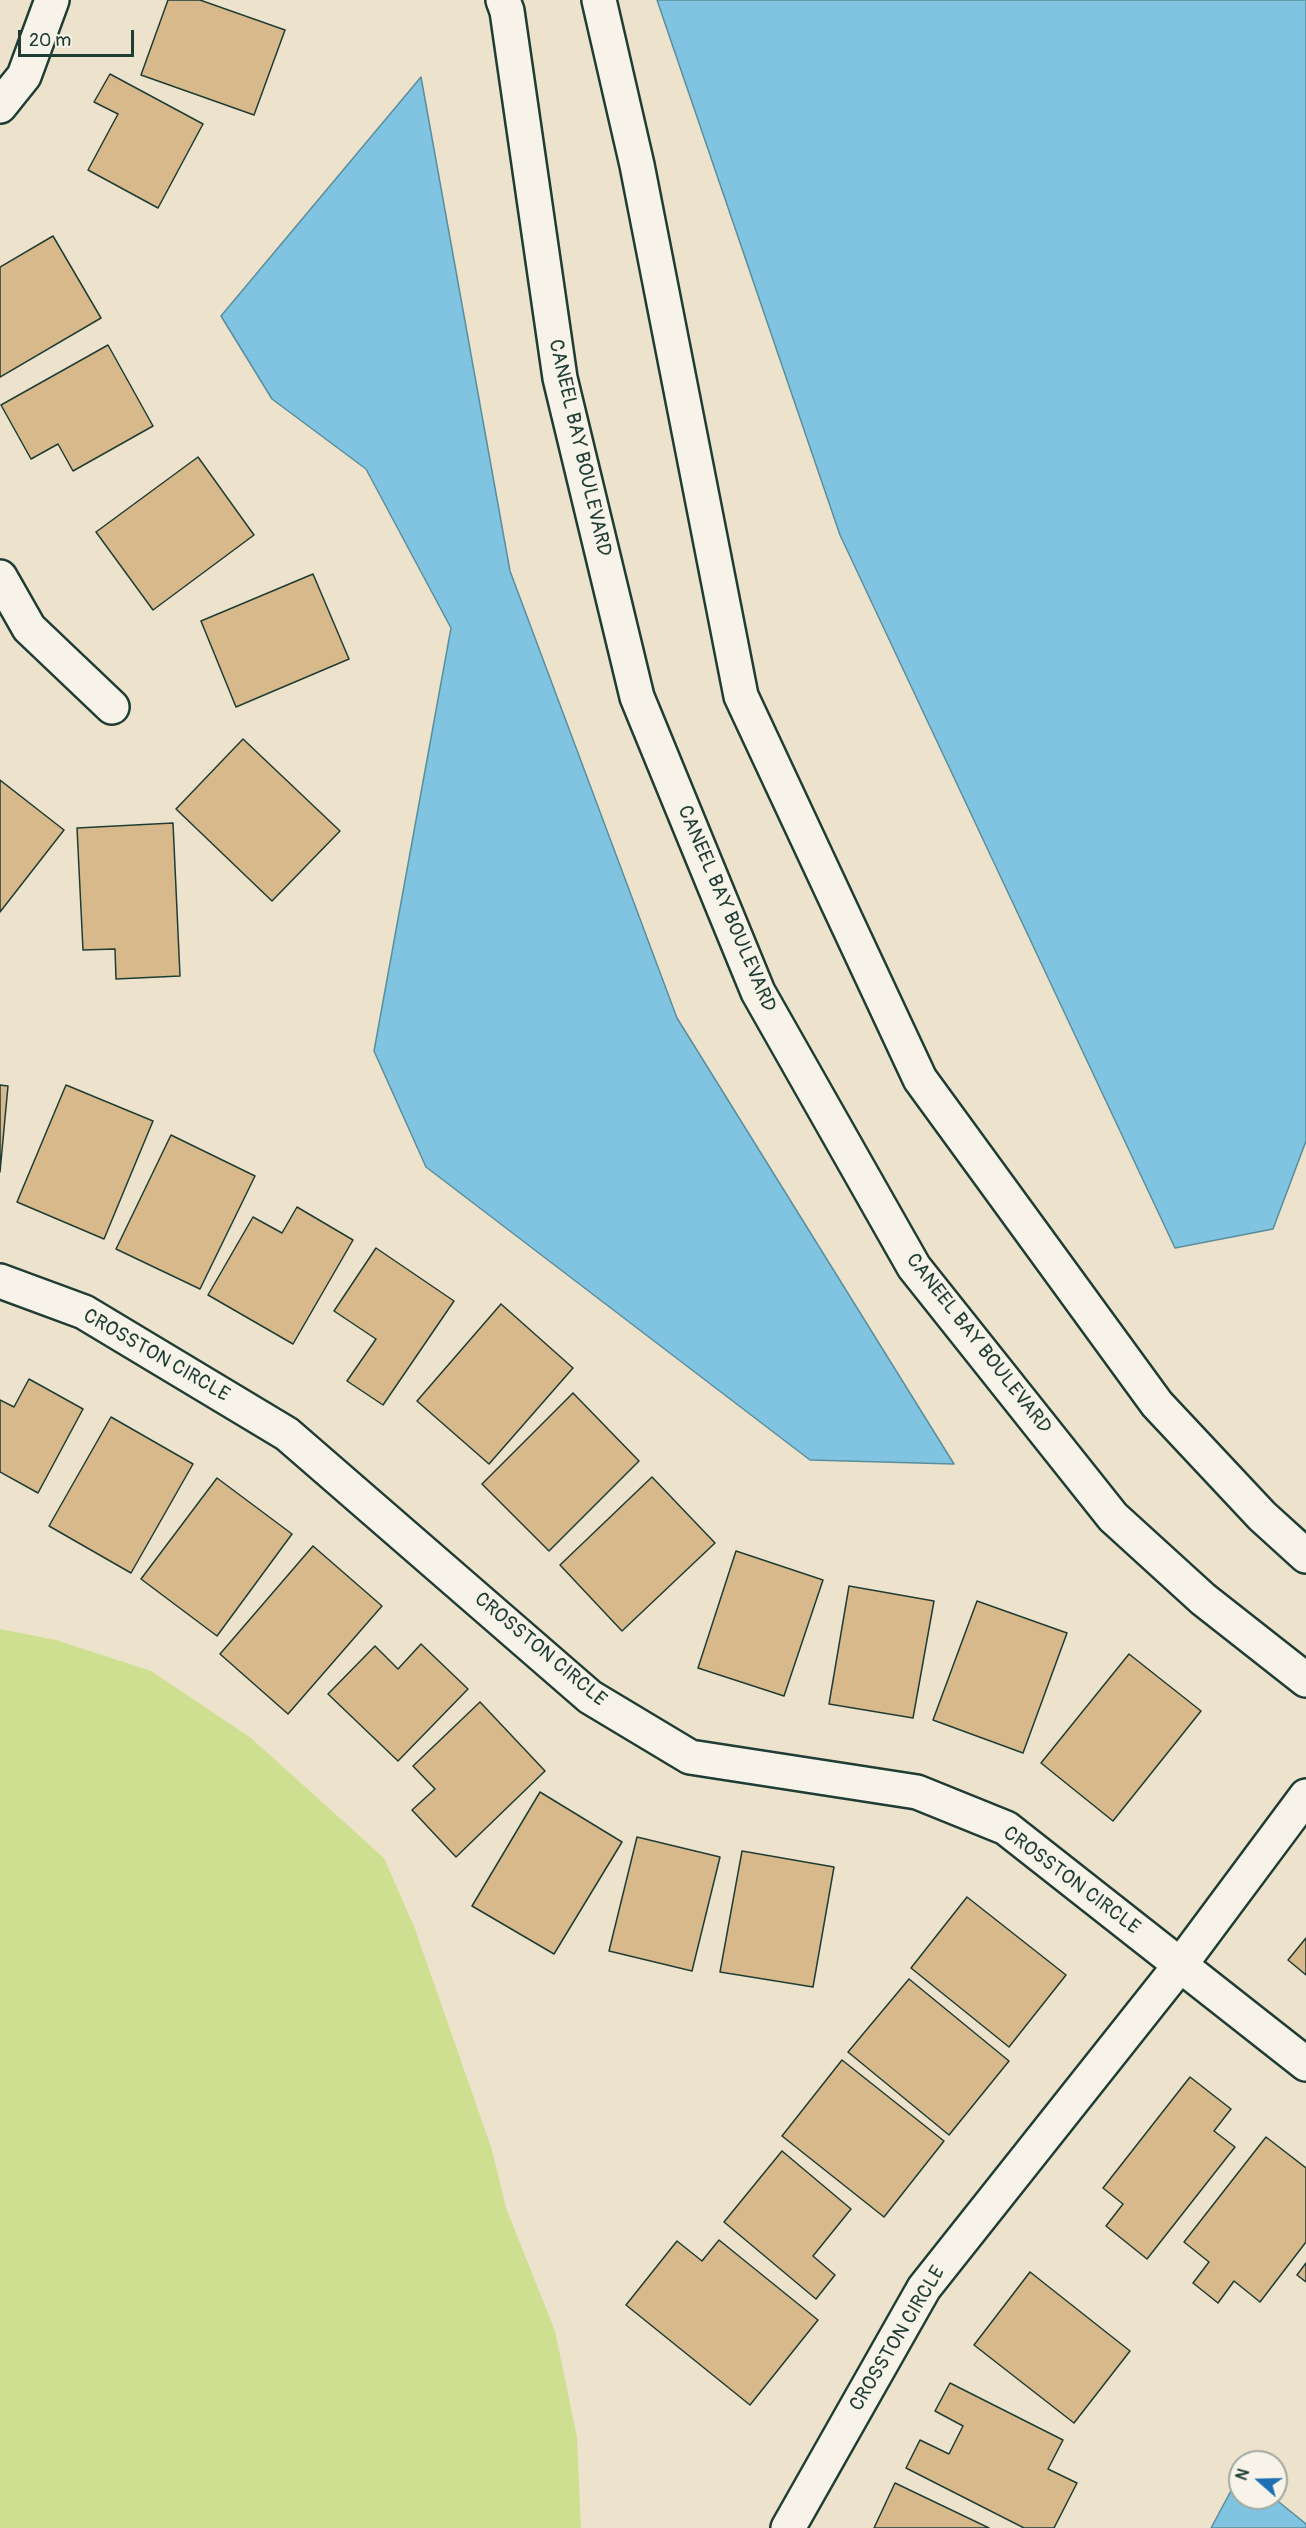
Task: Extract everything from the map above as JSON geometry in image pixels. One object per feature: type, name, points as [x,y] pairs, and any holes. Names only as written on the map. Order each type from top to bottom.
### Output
[{"type":"street","points":[[0,106],[24,76],[52,0]]},
{"type":"street","name":"CANEEL BAY BOULEVARD","points":[[503,0],[507,11],[560,378],[637,697],[758,993],[915,1267],[1113,1517],[1203,1599],[1306,1680]]},
{"type":"street","points":[[599,0],[637,165],[741,696],[920,1079],[1157,1404],[1262,1516],[1306,1556]]},
{"type":"street","points":[[0,577],[29,628],[112,707]]},
{"type":"street","name":"CROSSTON CIRCLE","points":[[0,1281],[84,1312],[287,1434],[590,1697],[690,1757],[917,1792],[1006,1828],[1180,1964]]},
{"type":"street","name":"CROSSTON CIRCLE","points":[[788,2528],[924,2288],[1180,1964],[1306,1796]]},
{"type":"street","points":[[1180,1964],[1306,2064]]},
{"type":"green space","points":[[0,1629],[56,1640],[151,1671],[251,1738],[384,1858],[415,1929],[492,2150],[506,2208],[555,2331],[577,2437],[581,2528],[0,2528]]},
{"type":"water","points":[[657,0],[1306,0],[1306,1141],[1273,1229],[1175,1248],[840,535]]},
{"type":"water","points":[[421,77],[510,571],[677,1018],[954,1464],[810,1460],[426,1167],[374,1051],[451,628],[366,469],[272,399],[221,316]]},
{"type":"water","points":[[1228,2496],[1228,2510],[1288,2509],[1306,2524],[1306,2528],[1211,2528]]},
{"type":"building","points":[[168,0],[200,0],[285,30],[254,115],[141,75]]},
{"type":"building","points":[[110,74],[203,124],[158,208],[88,170],[118,114],[94,102]]},
{"type":"building","points":[[53,236],[101,318],[0,377],[0,267]]},
{"type":"building","points":[[108,345],[153,426],[73,471],[58,444],[31,459],[1,405]]},
{"type":"building","points":[[198,457],[254,535],[153,610],[96,532]]},
{"type":"building","points":[[313,574],[349,659],[236,707],[201,621]]},
{"type":"building","points":[[243,739],[340,831],[272,901],[176,809]]},
{"type":"building","points":[[0,780],[64,830],[0,912]]},
{"type":"building","points":[[173,823],[180,976],[116,979],[115,949],[83,950],[77,828]]},
{"type":"building","points":[[0,1085],[8,1086],[0,1172]]},
{"type":"building","points":[[66,1085],[153,1121],[104,1239],[17,1202]]},
{"type":"building","points":[[171,1135],[255,1176],[200,1289],[116,1249]]},
{"type":"building","points":[[297,1207],[353,1240],[293,1344],[208,1295],[253,1217],[282,1233]]},
{"type":"building","points":[[376,1248],[454,1301],[383,1405],[347,1381],[376,1339],[334,1311]]},
{"type":"building","points":[[501,1304],[573,1368],[489,1464],[417,1401]]},
{"type":"building","points":[[29,1379],[83,1409],[38,1493],[0,1472],[0,1400],[14,1407]]},
{"type":"building","points":[[573,1393],[639,1461],[549,1551],[482,1484]]},
{"type":"building","points":[[111,1417],[193,1464],[131,1573],[49,1526]]},
{"type":"building","points":[[652,1477],[715,1543],[622,1631],[560,1565]]},
{"type":"building","points":[[217,1478],[292,1534],[217,1636],[141,1579]]},
{"type":"building","points":[[313,1546],[382,1606],[288,1714],[220,1654]]},
{"type":"building","points":[[736,1551],[823,1580],[784,1696],[698,1668]]},
{"type":"building","points":[[849,1586],[934,1601],[913,1718],[829,1704]]},
{"type":"building","points":[[977,1601],[1067,1633],[1023,1753],[933,1720]]},
{"type":"building","points":[[421,1644],[468,1689],[398,1761],[328,1694],[375,1646],[398,1669]]},
{"type":"building","points":[[1129,1654],[1201,1711],[1113,1821],[1041,1763]]},
{"type":"building","points":[[480,1702],[545,1771],[456,1857],[412,1810],[435,1789],[413,1766]]},
{"type":"building","points":[[540,1792],[622,1842],[554,1954],[472,1906]]},
{"type":"building","points":[[637,1837],[720,1857],[692,1971],[609,1951]]},
{"type":"building","points":[[742,1851],[834,1867],[813,1987],[720,1972]]},
{"type":"building","points":[[967,1897],[1066,1975],[1009,2047],[911,1968]]},
{"type":"building","points":[[1306,1938],[1306,1975],[1288,1960]]},
{"type":"building","points":[[909,1979],[1009,2061],[949,2135],[848,2052]]},
{"type":"building","points":[[842,2060],[944,2141],[884,2217],[782,2136]]},
{"type":"building","points":[[1190,2077],[1231,2109],[1214,2131],[1235,2147],[1147,2259],[1106,2226],[1123,2204],[1103,2188]]},
{"type":"building","points":[[1266,2137],[1306,2168],[1306,2242],[1260,2302],[1234,2281],[1218,2303],[1193,2283],[1209,2262],[1184,2242]]},
{"type":"building","points":[[782,2151],[851,2209],[813,2256],[835,2275],[816,2299],[724,2222]]},
{"type":"building","points":[[719,2240],[818,2320],[750,2405],[626,2305],[677,2241],[702,2261]]},
{"type":"building","points":[[1306,2263],[1306,2282],[1297,2275]]},
{"type":"building","points":[[1030,2272],[1130,2351],[1074,2423],[974,2345]]},
{"type":"building","points":[[950,2383],[1063,2440],[1048,2469],[1077,2483],[1054,2528],[1024,2528],[906,2468],[920,2440],[949,2454],[963,2426],[935,2411]]},
{"type":"building","points":[[895,2483],[989,2528],[874,2528]]}]
